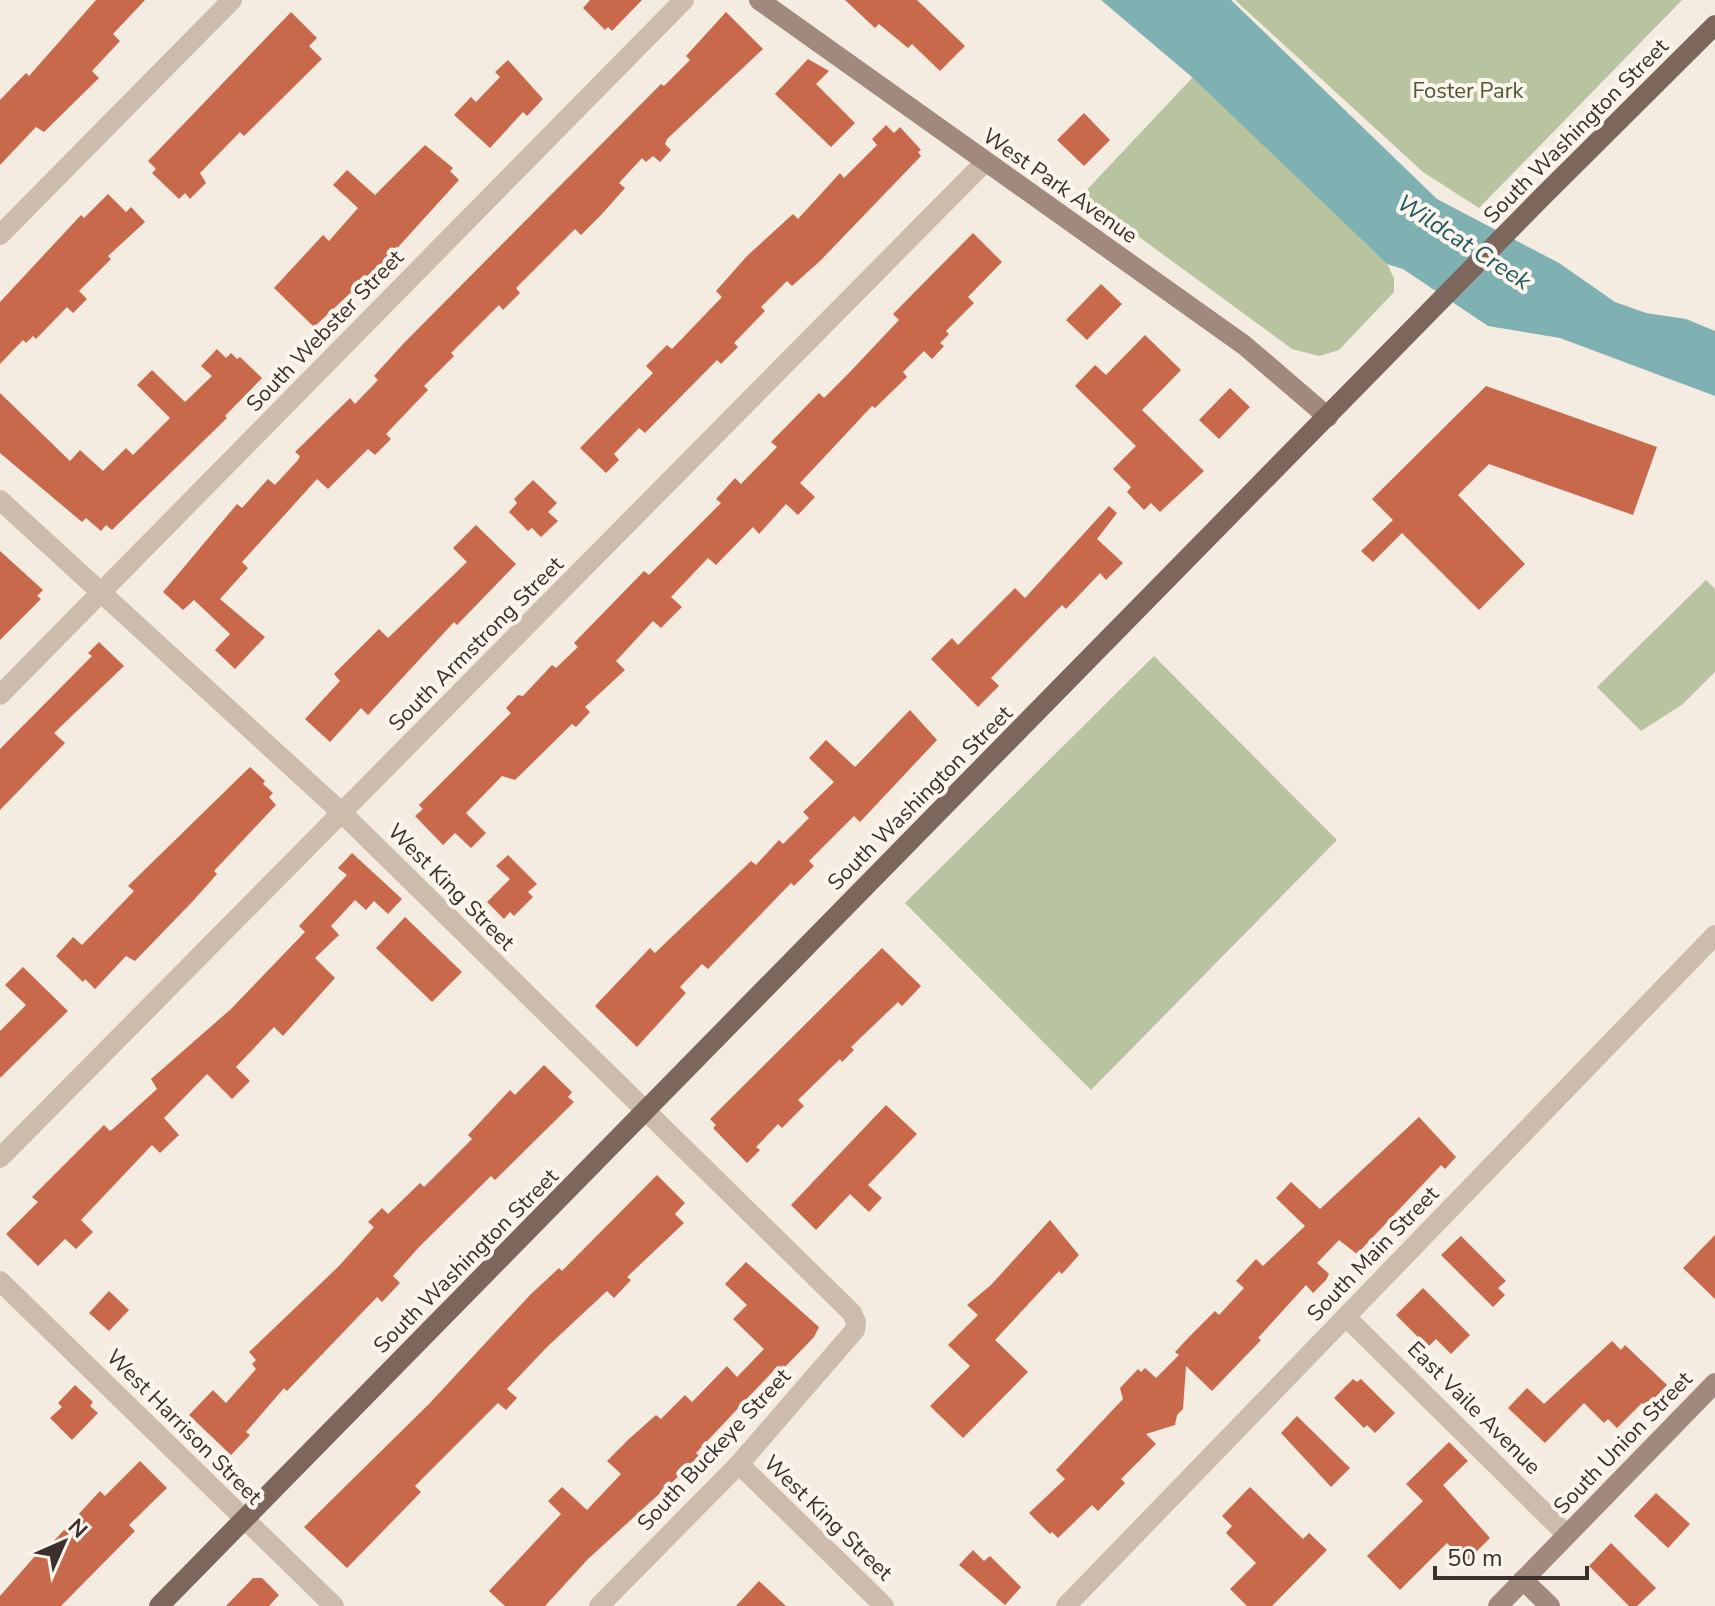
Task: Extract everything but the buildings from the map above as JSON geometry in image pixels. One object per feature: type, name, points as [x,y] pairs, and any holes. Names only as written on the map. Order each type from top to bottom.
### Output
[{"type":"main road","name":"West Park Avenue","points":[[759,0],[1244,345],[1328,417]]},
{"type":"main road","name":"South Washington Street","points":[[159,1606],[648,1112],[1542,197],[1715,25]]},
{"type":"main road","name":"South Union Street","points":[[1498,1606],[1715,1383]]},
{"type":"main road","points":[[1523,1580],[1550,1606]]},
{"type":"street","points":[[0,235],[232,0]]},
{"type":"street","name":"South Webster Street","points":[[0,695],[684,0]]},
{"type":"street","name":"South Armstrong Street","points":[[0,1158],[985,162]]},
{"type":"street","name":"West King Street","points":[[0,500],[342,813],[852,1313],[856,1322]]},
{"type":"street","name":"South Main Street","points":[[1066,1606],[1715,935]]},
{"type":"street","name":"West Harrison Street","points":[[0,1281],[334,1606]]},
{"type":"street","name":"East Vaile Avenue","points":[[1346,1317],[1567,1535]]},
{"type":"street","name":"South Buckeye Street","points":[[599,1606],[739,1464],[855,1330],[856,1322]]},
{"type":"street","name":"West King Street","points":[[739,1464],[884,1606]]},
{"type":"green space","name":"Foster Park","points":[[1235,0],[1682,0],[1479,208],[1423,172]]},
{"type":"green space","points":[[1193,77],[1387,264],[1394,278],[1394,292],[1339,350],[1319,356],[1292,349],[1082,195]]},
{"type":"green space","points":[[1706,580],[1715,589],[1715,672],[1683,704],[1641,731],[1597,687]]},
{"type":"green space","points":[[1154,656],[1337,840],[1091,1090],[905,903]]},
{"type":"water","name":"Wildcat Creek","points":[[1101,0],[1231,0],[1437,199],[1559,263],[1615,302],[1646,313],[1686,319],[1715,331],[1715,396],[1560,338],[1488,326],[1403,269],[1387,264],[1193,78]]}]
